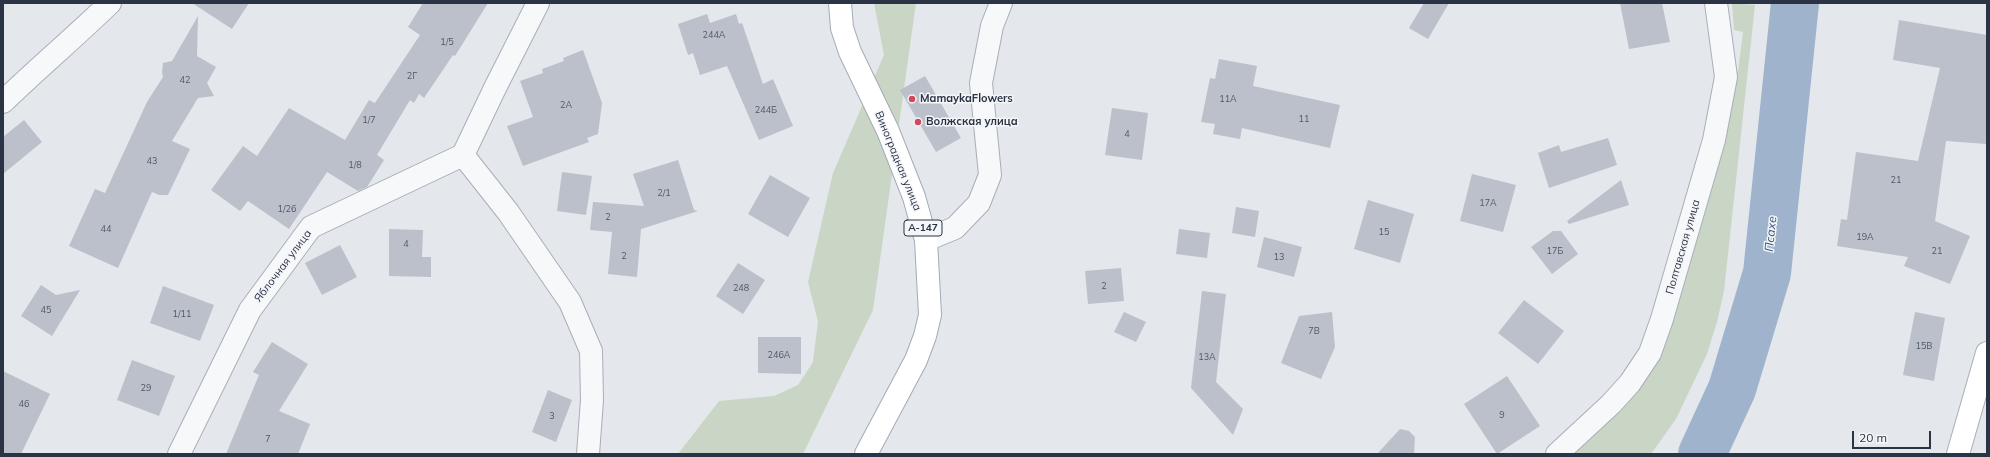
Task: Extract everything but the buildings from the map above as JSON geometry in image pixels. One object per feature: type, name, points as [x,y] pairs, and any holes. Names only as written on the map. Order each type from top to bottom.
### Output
[{"type":"main road","name":"Виноградная улица","points":[[840,3],[842,28],[850,52],[888,130],[914,197],[926,240],[930,314],[926,336],[916,360],[866,454]]},
{"type":"main road","points":[[1958,454],[1987,353]]},
{"type":"street","points":[[3,102],[50,56],[68,44],[110,3]]},
{"type":"street","points":[[538,3],[494,88],[463,155],[508,212],[570,302],[591,350],[592,400],[588,454]]},
{"type":"street","points":[[926,240],[955,228],[979,203],[990,175],[981,83],[992,26],[1001,3]]},
{"type":"street","name":"Полтавская улица","points":[[1556,454],[1616,399],[1630,383],[1650,353],[1662,319],[1714,140],[1726,77],[1716,3]]},
{"type":"street","name":"Яблочная улица","points":[[179,454],[250,310],[311,227],[463,155]]},
{"type":"green space","points":[[874,3],[916,3],[873,310],[803,454],[678,454],[719,401],[774,396],[798,385],[813,362],[818,322],[808,282],[833,173],[884,55]]},
{"type":"green space","points":[[1732,3],[1755,5],[1724,291],[1717,322],[1707,354],[1676,419],[1651,454],[1568,454],[1636,390],[1733,71],[1738,71],[1743,32],[1734,30]]},
{"type":"waterway","name":"Псахе","points":[[1702,454],[1732,389],[1767,273],[1795,3]]},
{"type":"place","name":"MamaykaFlowers","points":[[912,99]]},
{"type":"place","name":"Волжская улица","points":[[918,122]]}]
